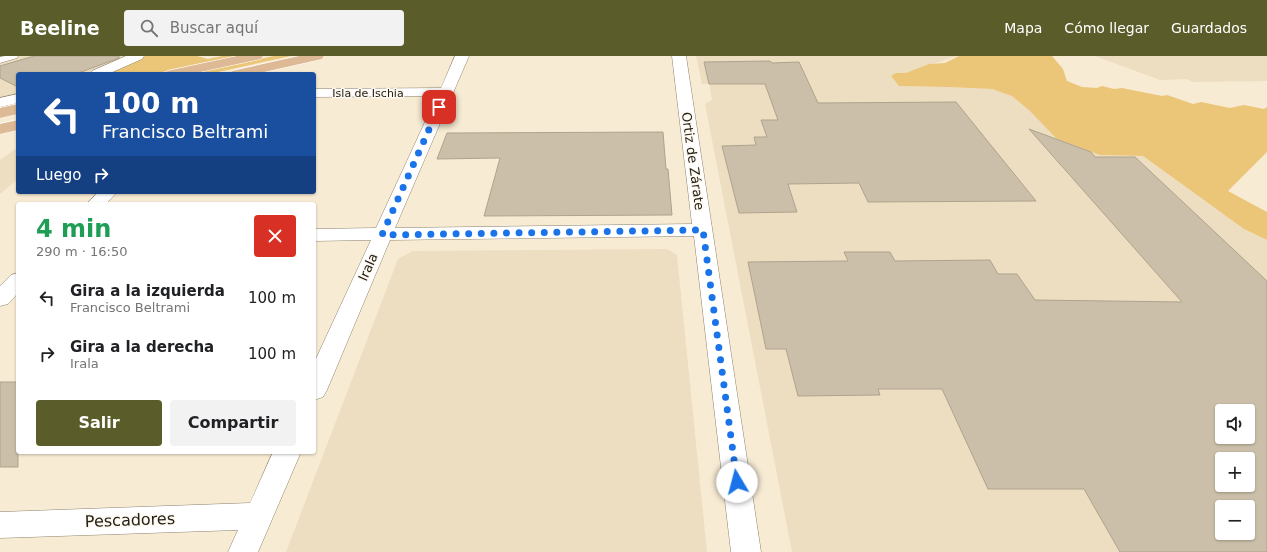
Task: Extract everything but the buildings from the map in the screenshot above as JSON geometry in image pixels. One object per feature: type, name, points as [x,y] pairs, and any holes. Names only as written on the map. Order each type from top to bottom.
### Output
[{"type":"main road","points":[[181,72],[256,56]]},
{"type":"main road","points":[[245,72],[317,56]]},
{"type":"main road","points":[[0,113],[16,109]]},
{"type":"main road","points":[[0,129],[16,125]]},
{"type":"street","points":[[101,72],[137,56]]},
{"type":"street","name":"Irala","points":[[316,385],[462,56]]},
{"type":"street","name":"Ortiz de Zárate","points":[[679,56],[746,552]]},
{"type":"street","name":"Isla de Ischia","points":[[316,93],[446,92]]},
{"type":"street","points":[[0,102],[16,98]]},
{"type":"street","points":[[98,202],[106,194]]},
{"type":"street","points":[[316,235],[703,230]]},
{"type":"street","points":[[0,298],[16,282]]},
{"type":"street","points":[[243,552],[286,454]]},
{"type":"street","name":"Pescadores","points":[[0,525],[259,516]]},
{"type":"lane","points":[[0,60],[14,56]]},
{"type":"shaded area","points":[[0,56],[130,56],[98,68],[101,70],[94,72],[16,72],[16,96],[0,100]]},
{"type":"shaded area","points":[[144,56],[197,56],[208,59],[222,56],[237,56],[162,72],[110,72]]},
{"type":"shaded area","points":[[274,56],[291,56],[218,72],[200,72]]},
{"type":"shaded area","points":[[696,56],[957,56],[906,73],[896,73],[891,76],[899,86],[992,89],[1016,96],[1100,155],[1143,156],[1244,229],[1267,240],[1267,552],[792,552],[705,104],[712,100],[709,84],[702,84]]},
{"type":"shaded area","points":[[959,56],[1052,56],[1063,69],[1067,81],[1082,87],[1097,88],[1102,86],[1114,89],[1122,88],[1162,96],[1167,95],[1193,104],[1201,102],[1230,108],[1244,105],[1264,109],[1267,107],[1267,152],[1228,191],[1267,212],[1267,240],[1244,229],[1143,156],[1100,155],[1057,139],[1030,111],[1012,96],[992,89],[899,86],[891,76],[896,73],[906,73],[929,64],[945,63]]},
{"type":"shaded area","points":[[1095,56],[1267,56],[1267,81],[1192,82],[1187,79],[1160,80]]},
{"type":"shaded area","points":[[16,148],[16,181],[0,194],[0,160]]},
{"type":"shaded area","points":[[667,249],[677,255],[707,552],[286,552],[398,259],[413,251]]},
{"type":"route","points":[[439,107],[382,235],[703,230],[737,482]]}]
